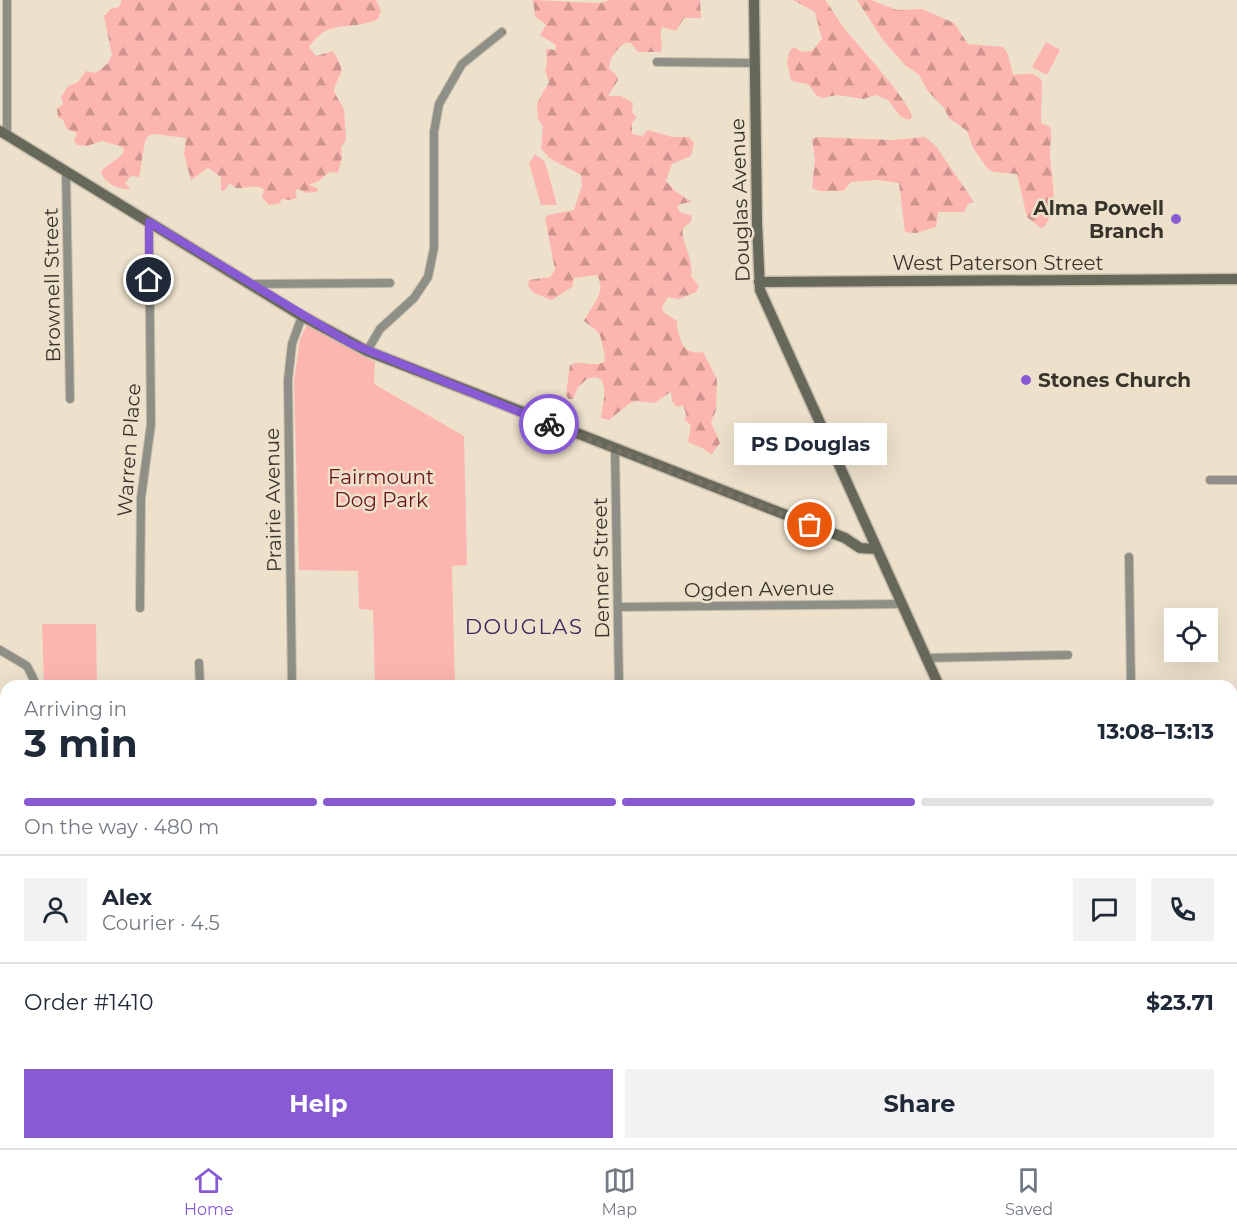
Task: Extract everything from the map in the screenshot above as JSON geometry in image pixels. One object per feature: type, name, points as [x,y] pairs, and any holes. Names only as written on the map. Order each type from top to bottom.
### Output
[{"type":"street","points":[[7,0],[4,133],[302,316],[367,351],[615,450],[845,538],[860,548],[876,549]]},
{"type":"street","name":"Douglas Avenue","points":[[754,0],[759,282],[763,300],[936,680]]},
{"type":"street","points":[[367,351],[380,329],[414,298],[428,277],[434,248],[434,132],[440,104],[462,64],[502,32]]},
{"type":"street","points":[[657,62],[755,63]]},
{"type":"street","name":"Brownell Street","points":[[66,171],[70,399]]},
{"type":"street","name":"Warren Place","points":[[140,608],[141,498],[151,424],[149,222]]},
{"type":"street","name":"West Paterson Street","points":[[759,282],[1237,279]]},
{"type":"street","points":[[252,284],[390,283]]},
{"type":"street","name":"Prairie Avenue","points":[[292,680],[288,380],[292,344],[302,316]]},
{"type":"street","name":"Denner Street","points":[[615,450],[619,680]]},
{"type":"street","points":[[1210,480],[1237,480]]},
{"type":"street","points":[[845,538],[870,534]]},
{"type":"street","points":[[1129,557],[1131,680]]},
{"type":"street","name":"Ogden Avenue","points":[[618,607],[901,604]]},
{"type":"street","points":[[0,650],[27,666],[35,680]]},
{"type":"street","points":[[925,658],[1068,655]]},
{"type":"street","points":[[199,663],[200,680]]},
{"type":"green space","points":[[122,0],[376,0],[381,11],[378,19],[368,23],[332,28],[316,38],[309,47],[316,56],[333,51],[341,70],[334,92],[344,109],[346,140],[341,147],[342,158],[338,173],[329,172],[319,181],[309,185],[319,189],[316,192],[307,193],[298,189],[295,191],[297,198],[282,199],[279,204],[269,205],[262,197],[264,189],[235,188],[230,183],[224,191],[221,190],[221,177],[208,168],[191,180],[184,154],[186,138],[154,134],[148,136],[145,141],[139,177],[131,176],[125,183],[130,189],[116,187],[104,179],[101,171],[122,155],[123,147],[102,141],[87,146],[78,145],[74,141],[77,133],[67,129],[63,120],[58,117],[57,109],[63,104],[61,97],[68,86],[78,82],[86,71],[96,73],[108,63],[112,55],[104,16],[111,9],[119,7]]},
{"type":"green space","points":[[533,0],[600,3],[610,0],[700,0],[701,18],[684,18],[676,31],[662,27],[661,52],[638,52],[631,43],[625,43],[618,48],[609,69],[616,74],[618,80],[608,96],[621,96],[633,103],[632,112],[637,117],[632,123],[632,134],[642,136],[648,130],[672,137],[689,137],[694,143],[691,156],[672,164],[666,181],[675,191],[692,202],[680,204],[677,207],[680,212],[692,216],[691,222],[683,228],[683,239],[691,262],[691,276],[699,286],[696,292],[679,299],[668,297],[662,307],[663,312],[677,321],[685,348],[689,351],[703,352],[717,379],[716,410],[711,422],[720,443],[711,455],[688,442],[691,425],[685,420],[683,405],[677,407],[672,401],[671,392],[654,403],[637,401],[630,403],[609,420],[601,418],[604,393],[601,379],[595,377],[587,379],[578,387],[573,399],[568,399],[566,394],[570,365],[604,362],[605,355],[599,333],[584,321],[599,293],[600,281],[597,275],[574,278],[572,287],[552,300],[534,293],[528,286],[529,280],[550,277],[555,270],[545,218],[548,215],[574,210],[582,185],[581,175],[549,158],[541,148],[543,127],[538,119],[537,103],[549,82],[545,70],[546,49],[555,50],[556,45],[540,35],[546,25],[535,16]]},
{"type":"green space","points":[[793,0],[825,0],[843,27],[894,87],[910,110],[912,118],[908,120],[900,116],[888,100],[876,95],[863,99],[837,95],[822,98],[816,95],[808,84],[791,81],[787,61],[790,50],[794,47],[802,52],[812,51],[822,39],[815,12]]},
{"type":"green space","points":[[857,0],[871,0],[897,10],[922,9],[954,23],[968,44],[1003,47],[1008,54],[1013,75],[1032,74],[1042,81],[1041,123],[1050,127],[1051,131],[1050,151],[1054,192],[1052,211],[1042,229],[1027,217],[1017,174],[993,172],[987,168],[973,148],[967,131],[949,118],[944,108],[927,90],[919,75],[905,65],[883,40]]},
{"type":"green space","points":[[1046,42],[1060,50],[1047,75],[1032,67]]},
{"type":"green space","points":[[817,137],[893,140],[925,137],[936,146],[974,202],[968,204],[964,212],[938,212],[936,227],[916,233],[905,232],[899,183],[877,180],[851,182],[843,191],[820,191],[812,188],[815,159],[812,139]]},
{"type":"green space","points":[[535,154],[545,162],[557,205],[541,205],[529,163]]},
{"type":"green space","name":"Fairmount Dog Park","points":[[307,325],[375,362],[374,384],[464,436],[467,565],[452,566],[455,680],[375,680],[373,610],[359,609],[358,571],[299,570],[294,381],[300,339]]},
{"type":"green space","points":[[42,624],[96,624],[97,680],[44,680]]},
{"type":"way so far","points":[[549,424],[810,525]]},
{"type":"place","name":"Alma Powell Branch","points":[[1176,219]]},
{"type":"place","name":"Stones Church","points":[[1026,380]]},
{"type":"place","name":"PS Douglas","points":[[810,525]]},
{"type":"district","name":"DOUGLAS","points":[[524,627]]},
{"type":"route","points":[[149,280],[149,222],[350,343],[549,424]]}]
